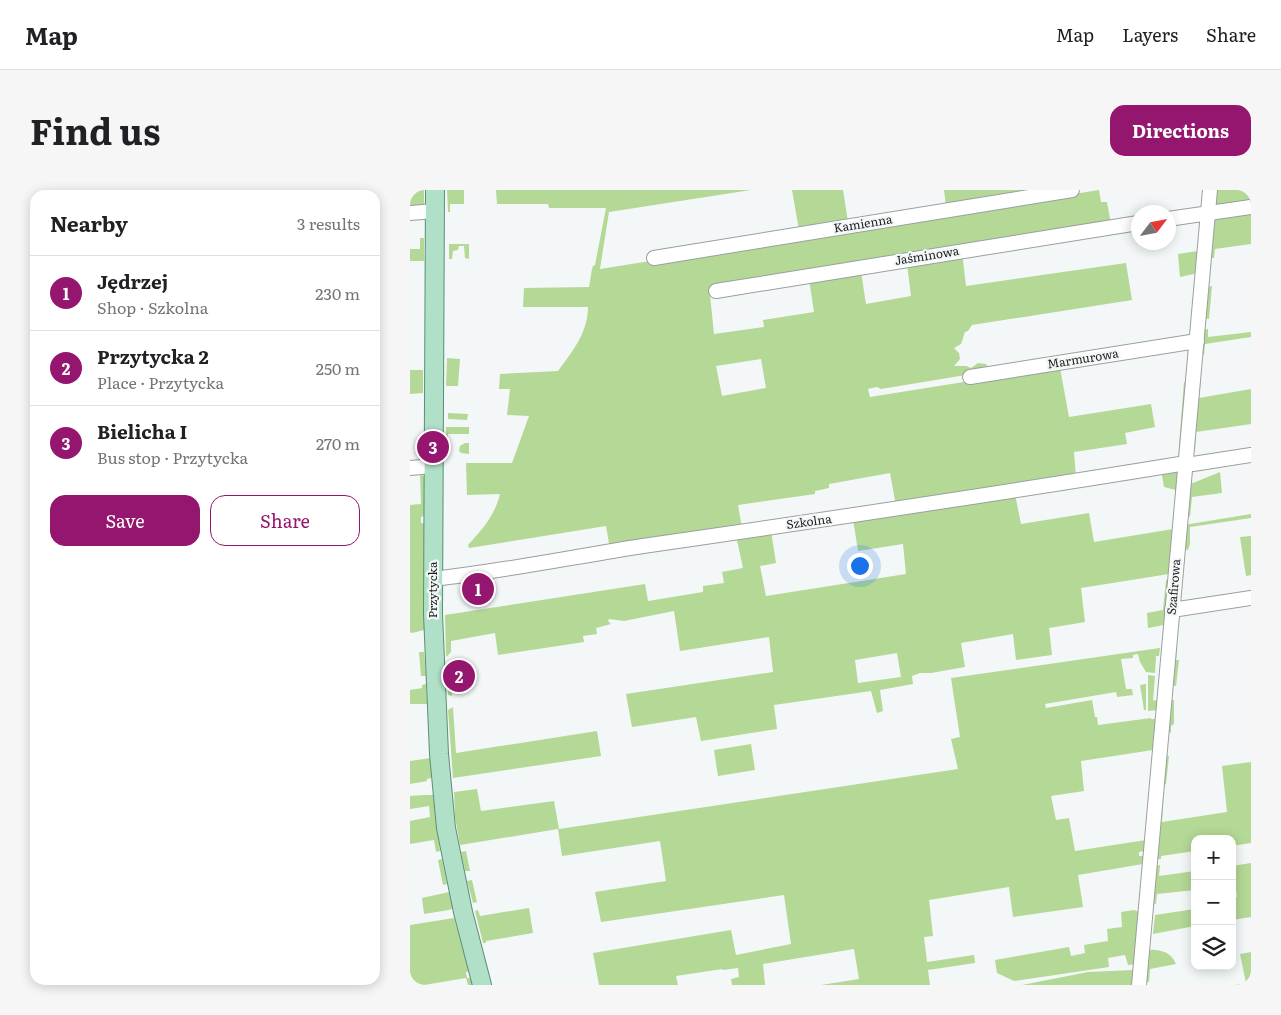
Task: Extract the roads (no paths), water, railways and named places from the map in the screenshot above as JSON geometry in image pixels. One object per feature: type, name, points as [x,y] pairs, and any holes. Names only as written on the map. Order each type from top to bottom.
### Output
[{"type":"main road","name":"Przytycka","points":[[435,190],[433,640],[441,790],[446,828],[463,912],[482,985]]},
{"type":"street","name":"Kamienna","points":[[654,258],[1072,190]]},
{"type":"street","name":"Szafirowa","points":[[1139,985],[1210,190]]},
{"type":"street","points":[[1176,218],[1251,207]]},
{"type":"street","points":[[410,213],[435,211]]},
{"type":"street","name":"Jaśminowa","points":[[716,291],[1131,224]]},
{"type":"street","name":"Marmurowa","points":[[970,377],[1197,341]]},
{"type":"street","name":"Szkolna","points":[[433,579],[505,570],[639,547],[1251,455]]},
{"type":"street","points":[[410,468],[434,466]]},
{"type":"street","points":[[1172,610],[1251,598]]},
{"type":"place","name":"Bielicha I","points":[[433,447]]},
{"type":"place","name":"Jędrzej","points":[[478,589]]},
{"type":"place","name":"Przytycka 2","points":[[459,676]]}]
